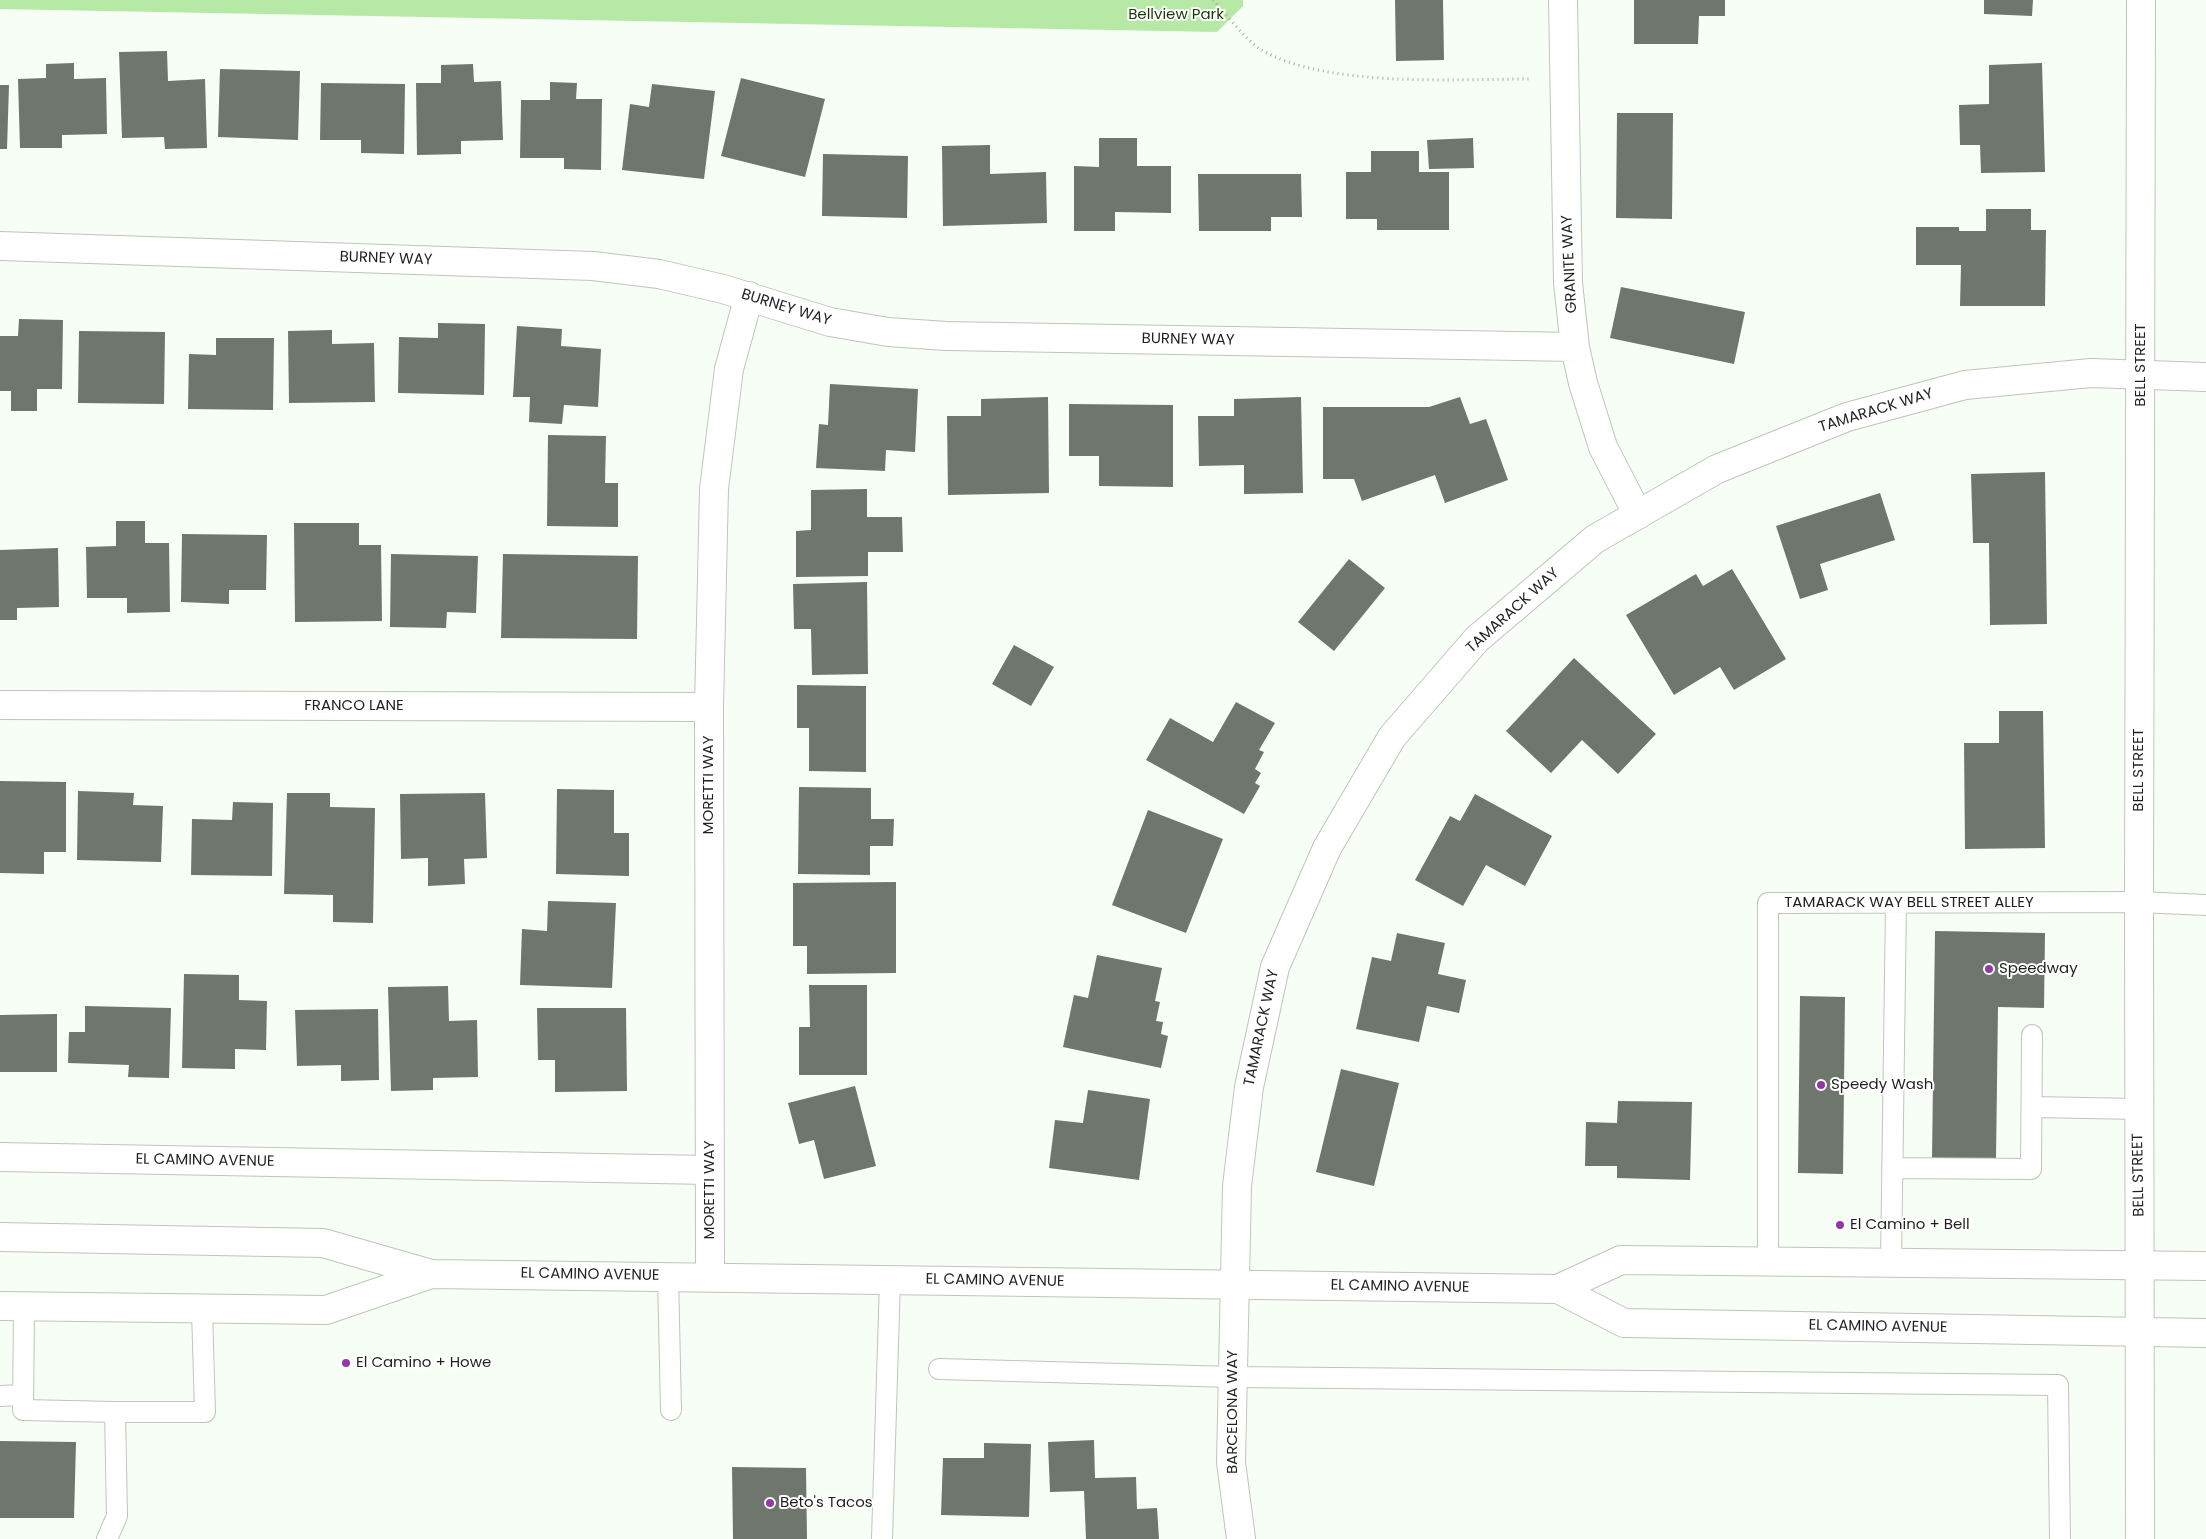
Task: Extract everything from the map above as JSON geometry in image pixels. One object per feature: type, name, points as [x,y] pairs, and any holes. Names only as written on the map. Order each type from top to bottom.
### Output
[{"type":"street","name":"GRANITE WAY","points":[[1563,0],[1568,283],[1575,346],[1582,383],[1603,447],[1638,515]]},
{"type":"street","name":"BELL STREET","points":[[2140,1539],[2141,0]]},
{"type":"street","name":"BURNEY WAY","points":[[0,246],[593,266],[659,274],[749,296],[830,322],[888,332],[946,336],[1575,346]]},
{"type":"street","name":"MORETTI WAY","points":[[710,1277],[708,707],[714,489],[729,369],[749,296]]},
{"type":"street","name":"TAMARACK WAY","points":[[1235,1284],[1237,1186],[1251,1078],[1275,967],[1327,848],[1392,737],[1478,639],[1595,540],[1717,469],[1847,417],[1965,385],[2091,373],[2206,377]]},
{"type":"street","name":"FRANCO LANE","points":[[0,705],[708,707]]},
{"type":"street","name":"EL CAMINO AVENUE","points":[[0,1157],[710,1170]]},
{"type":"street","name":"EL CAMINO AVENUE","points":[[0,1237],[323,1243],[431,1274],[1558,1289],[1622,1260],[2206,1266]]},
{"type":"street","name":"EL CAMINO AVENUE","points":[[12,1307],[326,1310],[431,1274]]},
{"type":"street","name":"BARCELONA WAY","points":[[1235,1284],[1231,1462],[1241,1539]]},
{"type":"street","name":"EL CAMINO AVENUE","points":[[1558,1289],[1624,1323],[2206,1333]]},
{"type":"lane","name":"TAMARACK WAY BELL STREET ALLEY","points":[[1768,1262],[1768,903],[2139,902],[2206,905]]},
{"type":"lane","points":[[1890,1264],[1896,903]]},
{"type":"lane","points":[[1892,1168],[2031,1169],[2032,1035]]},
{"type":"lane","points":[[2032,1107],[2139,1109]]},
{"type":"lane","points":[[668,1276],[671,1410]]},
{"type":"lane","points":[[882,1539],[890,1280]]},
{"type":"lane","points":[[12,1307],[23,1410],[115,1412],[204,1412],[202,1310]]},
{"type":"lane","points":[[939,1369],[1233,1377],[2058,1386],[2060,1539]]},
{"type":"lane","points":[[0,1396],[23,1396]]},
{"type":"lane","points":[[107,1539],[117,1516],[115,1412]]},
{"type":"path","points":[[1213,0],[1259,48],[1304,68],[1394,79],[1565,79]]},
{"type":"green space","name":"Bellview Park","points":[[0,0],[1243,0],[1243,6],[1217,32],[0,9]]},
{"type":"building","points":[[1395,0],[1443,0],[1444,60],[1396,61]]},
{"type":"building","points":[[1634,0],[1725,0],[1725,16],[1699,16],[1698,44],[1634,44]]},
{"type":"building","points":[[1984,0],[2033,0],[2032,16],[1984,14]]},
{"type":"building","points":[[167,51],[168,81],[205,79],[207,148],[165,149],[164,137],[122,138],[119,52]]},
{"type":"building","points":[[74,63],[74,79],[106,78],[107,134],[62,135],[62,148],[20,148],[18,79],[46,78],[46,64]]},
{"type":"building","points":[[2042,63],[2045,172],[1981,173],[1980,145],[1960,145],[1959,105],[1989,104],[1989,65]]},
{"type":"building","points":[[473,64],[474,82],[501,81],[503,140],[461,141],[461,154],[417,155],[416,83],[441,83],[441,65]]},
{"type":"building","points":[[220,69],[300,71],[298,140],[218,137]]},
{"type":"building","points":[[741,78],[825,99],[805,177],[721,156]]},
{"type":"building","points":[[550,82],[577,83],[576,99],[602,99],[601,170],[564,169],[564,158],[520,158],[521,100],[550,100]]},
{"type":"building","points":[[321,83],[405,84],[404,154],[361,153],[361,140],[320,140]]},
{"type":"building","points":[[652,84],[715,91],[704,179],[622,170],[630,104],[649,107]]},
{"type":"building","points":[[0,85],[9,85],[7,149],[0,149]]},
{"type":"building","points":[[1617,113],[1673,113],[1672,219],[1616,218]]},
{"type":"building","points":[[1099,138],[1137,138],[1137,166],[1171,166],[1171,213],[1115,212],[1115,231],[1074,231],[1074,166],[1099,167]]},
{"type":"building","points":[[1473,138],[1474,168],[1429,169],[1427,140]]},
{"type":"building","points":[[990,145],[990,174],[1046,172],[1047,223],[943,226],[942,146]]},
{"type":"building","points":[[1371,151],[1419,151],[1419,172],[1449,172],[1449,230],[1377,230],[1377,219],[1346,219],[1346,172],[1371,172]]},
{"type":"building","points":[[823,154],[908,156],[907,218],[822,216]]},
{"type":"building","points":[[1198,174],[1301,174],[1302,217],[1271,217],[1271,231],[1199,231]]},
{"type":"building","points":[[1986,209],[2031,209],[2031,230],[2046,230],[2045,306],[1960,306],[1961,265],[1916,265],[1916,227],[1959,227],[1959,231],[1986,231]]},
{"type":"building","points":[[1621,287],[1745,312],[1734,364],[1610,338]]},
{"type":"building","points":[[19,319],[63,320],[62,389],[37,389],[37,411],[11,411],[11,391],[0,391],[0,336],[18,336]]},
{"type":"building","points":[[438,323],[485,324],[484,395],[398,393],[399,337],[438,338]]},
{"type":"building","points":[[517,326],[562,329],[561,346],[601,349],[598,407],[564,405],[562,424],[529,422],[530,397],[513,397]]},
{"type":"building","points":[[332,330],[332,344],[374,343],[375,402],[289,403],[288,331]]},
{"type":"building","points":[[79,331],[165,332],[164,404],[78,403]]},
{"type":"building","points":[[216,338],[274,338],[273,410],[188,409],[189,354],[216,355]]},
{"type":"building","points":[[830,384],[918,389],[915,452],[886,450],[885,471],[816,468],[819,424],[828,425]]},
{"type":"building","points":[[1048,397],[1049,493],[948,495],[947,416],[981,416],[981,399]]},
{"type":"building","points":[[1301,397],[1303,493],[1244,494],[1244,465],[1199,466],[1198,416],[1234,416],[1234,399]]},
{"type":"building","points":[[1460,397],[1470,424],[1486,419],[1508,480],[1445,503],[1435,475],[1362,501],[1354,479],[1323,479],[1323,407],[1429,407]]},
{"type":"building","points":[[1069,404],[1173,405],[1173,487],[1099,486],[1099,456],[1069,456]]},
{"type":"building","points":[[548,435],[606,436],[605,483],[618,483],[618,527],[547,526]]},
{"type":"building","points":[[2045,472],[2047,624],[1990,625],[1989,543],[1973,543],[1971,474]]},
{"type":"building","points":[[867,489],[867,517],[902,517],[903,552],[868,552],[868,576],[796,577],[796,531],[811,530],[811,490]]},
{"type":"building","points":[[1880,493],[1895,540],[1820,564],[1828,590],[1800,599],[1776,526]]},
{"type":"building","points":[[116,521],[145,521],[145,543],[169,543],[170,612],[127,613],[127,598],[87,598],[86,547],[116,546]]},
{"type":"building","points":[[294,523],[359,523],[359,545],[381,545],[382,621],[295,622]]},
{"type":"building","points":[[182,534],[267,535],[266,590],[229,590],[229,604],[181,602]]},
{"type":"building","points":[[58,548],[59,607],[17,608],[17,620],[0,620],[0,550]]},
{"type":"building","points":[[391,554],[478,556],[476,613],[447,612],[446,628],[390,627]]},
{"type":"building","points":[[503,554],[638,556],[637,639],[501,638]]},
{"type":"building","points":[[1349,559],[1385,588],[1334,651],[1298,622]]},
{"type":"building","points":[[1732,569],[1786,659],[1734,690],[1720,667],[1674,695],[1626,615],[1696,574],[1703,586]]},
{"type":"building","points":[[867,582],[868,674],[812,675],[811,629],[794,629],[793,584]]},
{"type":"building","points":[[1014,645],[1054,667],[1031,706],[992,684]]},
{"type":"building","points":[[1574,658],[1656,734],[1618,774],[1582,740],[1551,773],[1506,731]]},
{"type":"building","points":[[797,685],[866,686],[866,772],[809,771],[809,728],[797,728]]},
{"type":"building","points":[[1236,702],[1275,723],[1259,750],[1264,752],[1255,769],[1261,773],[1255,783],[1260,786],[1244,814],[1146,760],[1170,718],[1213,742]]},
{"type":"building","points":[[1999,711],[2043,711],[2045,848],[1965,849],[1964,743],[1999,743]]},
{"type":"building","points":[[0,781],[66,782],[66,852],[44,852],[44,874],[0,873]]},
{"type":"building","points":[[799,787],[871,788],[871,819],[894,819],[893,846],[870,846],[870,875],[798,874]]},
{"type":"building","points":[[557,789],[614,790],[614,833],[629,833],[629,876],[556,874]]},
{"type":"building","points":[[78,791],[134,793],[133,805],[163,806],[161,862],[77,860]]},
{"type":"building","points":[[287,793],[330,793],[330,807],[375,808],[373,923],[333,922],[333,895],[284,894]]},
{"type":"building","points":[[485,793],[487,858],[464,859],[465,884],[428,886],[428,858],[401,859],[400,794]]},
{"type":"building","points":[[1475,794],[1552,836],[1525,886],[1486,865],[1463,906],[1415,880],[1450,816],[1460,821]]},
{"type":"building","points":[[233,802],[273,803],[272,876],[191,875],[192,819],[232,820]]},
{"type":"building","points":[[1148,810],[1223,839],[1186,933],[1112,905]]},
{"type":"building","points":[[896,882],[896,973],[807,974],[807,946],[793,946],[793,883]]},
{"type":"building","points":[[548,901],[616,903],[612,988],[520,985],[522,929],[547,931]]},
{"type":"building","points":[[1935,931],[2045,933],[2044,1008],[1998,1007],[1996,1159],[1932,1158]]},
{"type":"building","points":[[1397,933],[1445,943],[1438,974],[1466,980],[1459,1013],[1427,1006],[1419,1042],[1356,1029],[1372,957],[1391,961]]},
{"type":"building","points":[[1097,955],[1162,968],[1155,1001],[1160,1002],[1156,1021],[1163,1022],[1161,1034],[1168,1036],[1161,1068],[1063,1047],[1074,995],[1088,998]]},
{"type":"building","points":[[184,974],[239,975],[239,1000],[267,1001],[266,1050],[235,1049],[235,1069],[182,1068]]},
{"type":"building","points":[[809,985],[867,985],[867,1075],[799,1075],[799,1027],[810,1027]]},
{"type":"building","points":[[448,986],[449,1021],[477,1020],[478,1077],[433,1078],[433,1090],[391,1091],[388,987]]},
{"type":"building","name":"Speedy Wash","points":[[1800,996],[1845,997],[1843,1174],[1798,1173]]},
{"type":"building","points":[[85,1006],[171,1008],[169,1078],[128,1077],[129,1065],[68,1063],[69,1032],[85,1032]]},
{"type":"building","points":[[537,1008],[626,1008],[627,1091],[555,1092],[555,1060],[538,1060]]},
{"type":"building","points":[[378,1009],[379,1080],[341,1081],[341,1065],[297,1066],[295,1010]]},
{"type":"building","points":[[57,1014],[57,1072],[0,1072],[0,1015]]},
{"type":"building","points":[[1341,1069],[1399,1083],[1374,1186],[1316,1172]]},
{"type":"building","points":[[855,1086],[876,1166],[824,1179],[814,1140],[799,1144],[788,1103]]},
{"type":"building","points":[[1088,1090],[1150,1099],[1139,1180],[1049,1168],[1055,1120],[1083,1123]]},
{"type":"building","points":[[1618,1101],[1692,1102],[1690,1180],[1617,1178],[1617,1166],[1585,1166],[1586,1122],[1617,1123]]},
{"type":"building","points":[[1094,1440],[1095,1478],[1136,1477],[1137,1509],[1157,1508],[1159,1539],[1086,1539],[1084,1491],[1050,1492],[1048,1442]]},
{"type":"building","points":[[0,1441],[76,1442],[74,1518],[0,1518]]},
{"type":"building","points":[[984,1443],[1031,1444],[1029,1517],[941,1515],[943,1458],[984,1458]]},
{"type":"building","name":"Beto's Tacos","points":[[732,1467],[806,1468],[807,1539],[733,1539]]},
{"type":"place","name":"Speedway","points":[[1989,969]]},
{"type":"place","name":"Speedy Wash","points":[[1821,1085]]},
{"type":"place","name":"El Camino + Bell","points":[[1840,1225]]},
{"type":"place","name":"El Camino + Howe","points":[[346,1363]]},
{"type":"place","name":"Beto's Tacos","points":[[770,1503]]}]
